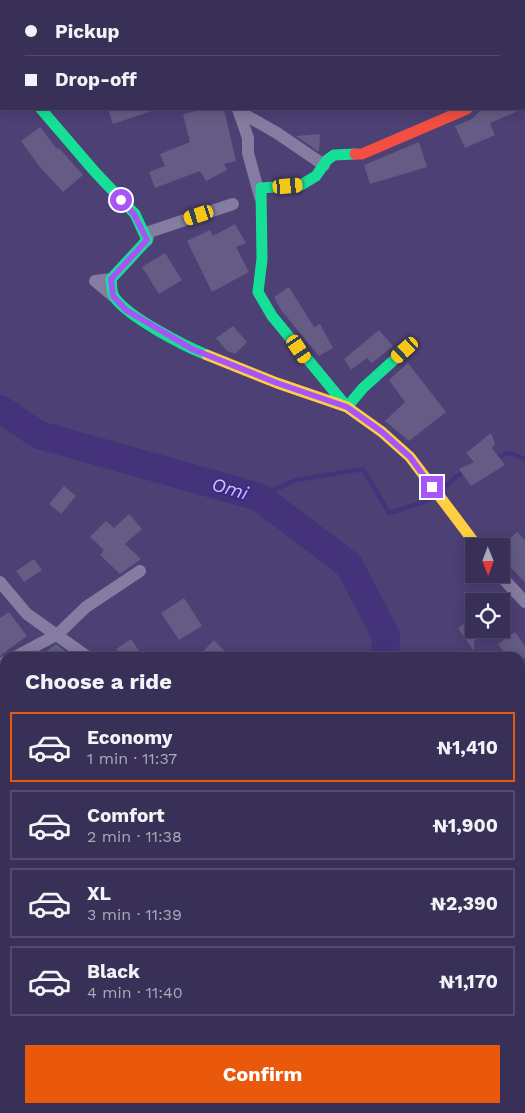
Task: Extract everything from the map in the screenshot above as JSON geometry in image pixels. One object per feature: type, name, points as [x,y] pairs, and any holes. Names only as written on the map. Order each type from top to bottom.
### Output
[{"type":"street","points":[[42,110],[134,214],[147,240]]},
{"type":"street","points":[[239,110],[324,165]]},
{"type":"street","points":[[239,110],[248,138],[248,153],[260,200]]},
{"type":"street","points":[[465,110],[362,154],[334,155],[316,176],[302,185],[261,188],[262,259],[258,292],[272,316],[310,365],[347,407],[382,432],[410,457],[471,538]]},
{"type":"street","points":[[233,204],[149,232],[147,240],[111,279],[95,281],[126,310],[192,349],[277,383],[347,407]]},
{"type":"street","points":[[347,407],[363,388],[405,350]]},
{"type":"street","points":[[24,652],[58,634],[86,607],[140,571]]},
{"type":"street","points":[[0,582],[27,614],[58,634],[80,652]]},
{"type":"street","points":[[507,583],[525,602]]},
{"type":"building","points":[[108,110],[152,110],[152,111],[113,124]]},
{"type":"building","points":[[200,110],[224,110],[236,161],[224,164],[227,170],[206,181],[200,171],[155,188],[149,172],[165,166],[160,154],[190,142],[183,114]]},
{"type":"building","points":[[481,110],[521,110],[490,123],[495,135],[465,148],[455,126],[472,119]]},
{"type":"building","points":[[40,127],[57,149],[59,148],[83,175],[63,192],[39,166],[21,141]]},
{"type":"building","points":[[320,134],[319,152],[296,136]]},
{"type":"building","points":[[419,142],[427,167],[370,184],[364,165]]},
{"type":"building","points":[[235,224],[246,243],[236,247],[249,272],[212,292],[187,241],[210,230],[213,236]]},
{"type":"building","points":[[165,253],[182,280],[159,294],[142,267]]},
{"type":"building","points":[[289,287],[314,327],[320,324],[333,348],[319,356],[281,310],[274,297]]},
{"type":"building","points":[[233,326],[247,342],[235,354],[227,351],[216,338]]},
{"type":"building","points":[[379,330],[393,346],[372,363],[367,358],[351,370],[344,359]]},
{"type":"building","points":[[408,363],[446,412],[409,441],[385,421],[405,402],[389,380]]},
{"type":"building","points":[[491,433],[495,444],[492,448],[505,465],[471,486],[459,469],[474,462],[466,453]]},
{"type":"building","points":[[64,486],[76,496],[61,514],[49,504]]},
{"type":"building","points":[[129,514],[142,529],[125,544],[141,559],[120,574],[100,555],[104,550],[90,537],[106,521],[114,528]]},
{"type":"building","points":[[517,532],[525,540],[525,582],[510,567],[510,539]]},
{"type":"building","points":[[34,559],[42,570],[24,582],[16,571]]},
{"type":"building","points":[[184,598],[202,626],[179,640],[161,613]]},
{"type":"building","points":[[9,612],[27,636],[5,652],[0,652],[0,618]]},
{"type":"building","points":[[465,623],[465,638],[478,638],[474,641],[474,651],[458,628]]},
{"type":"building","points":[[515,632],[525,646],[525,652],[504,652],[498,644],[506,638],[510,638],[510,636]]},
{"type":"building","points":[[131,639],[140,652],[118,652],[116,649]]},
{"type":"building","points":[[214,640],[225,652],[203,652]]},
{"type":"building","points":[[56,644],[66,652],[46,652]]},
{"type":"waterway","name":"Omi","points":[[0,409],[39,435],[259,497],[349,565],[386,636],[385,652]]},
{"type":"waterway","points":[[493,459],[509,453],[525,459]]},
{"type":"waterway","points":[[259,497],[296,480],[363,469],[389,513],[427,501],[434,495]]},
{"type":"waterway","points":[[440,490],[465,470]]},
{"type":"traffic: fast","points":[[42,110],[95,172],[135,214],[147,240],[111,279],[115,298],[132,314],[172,338],[207,355]]},
{"type":"traffic: fast","points":[[355,154],[334,155],[327,160],[316,176],[301,185],[261,188],[262,259],[258,292],[272,316],[347,407],[363,388],[405,350]]},
{"type":"traffic: slow","points":[[207,355],[277,383],[347,407],[382,432],[410,457],[471,538]]},
{"type":"traffic: jam","points":[[355,154],[362,154],[465,110]]},
{"type":"route","points":[[121,200],[134,214],[147,240],[111,279],[113,296],[126,310],[192,349],[277,383],[347,407],[382,432],[410,457],[432,487]]}]
